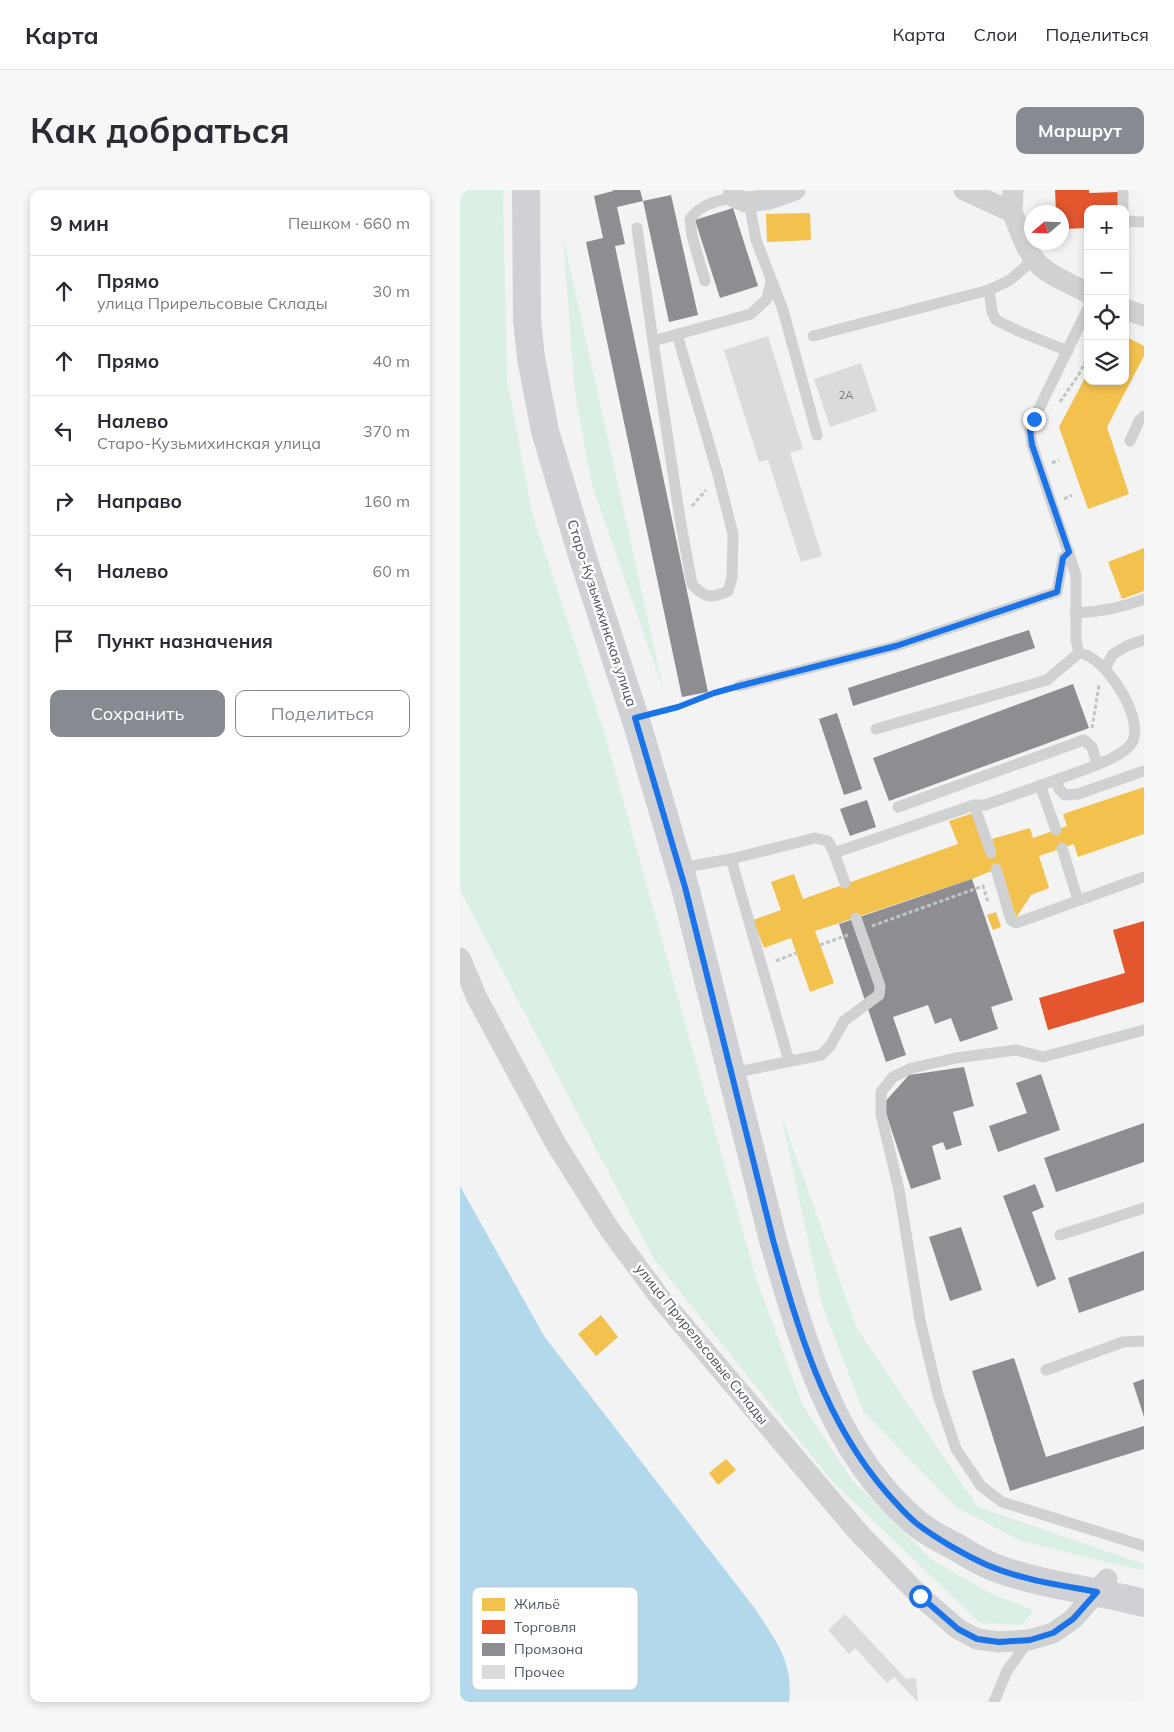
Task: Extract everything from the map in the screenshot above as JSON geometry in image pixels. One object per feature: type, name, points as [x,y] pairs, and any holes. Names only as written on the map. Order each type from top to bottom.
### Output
[{"type":"main road","name":"Старо-Кузьмихинская улица","points":[[526,190],[527,320],[537,393],[545,431],[582,556],[635,718],[680,868],[773,1240],[814,1370],[844,1433],[874,1478],[915,1522],[975,1558],[1003,1571],[1032,1579],[1123,1592]]},
{"type":"street","points":[[739,196],[770,199],[796,190]]},
{"type":"street","points":[[964,190],[1012,212]]},
{"type":"street","points":[[1013,190],[1012,212],[1034,259],[1046,269],[1084,291]]},
{"type":"street","points":[[1129,310],[1144,316]]},
{"type":"street","name":"улица Прирельсовые Склады","points":[[460,958],[477,998],[556,1144],[610,1230],[661,1299],[858,1532],[920,1596],[958,1629],[977,1639],[999,1642],[1030,1640],[1053,1633],[1073,1619],[1123,1592]]},
{"type":"lane","points":[[1123,190],[1123,205]]},
{"type":"lane","points":[[705,281],[692,236],[690,220],[697,210],[715,202],[739,196],[783,310],[817,435]]},
{"type":"lane","points":[[1129,221],[1144,222]]},
{"type":"lane","points":[[637,228],[680,519],[692,584],[698,591],[707,596],[717,596],[728,590],[732,578],[733,534],[677,334]]},
{"type":"lane","points":[[813,336],[988,290],[1010,280],[1034,259]]},
{"type":"lane","points":[[653,341],[751,314],[767,299],[771,282]]},
{"type":"lane","points":[[988,290],[992,312],[996,320],[1068,351]]},
{"type":"lane","points":[[1079,653],[1076,640],[1076,575],[1035,455],[1030,430],[1084,317]]},
{"type":"lane","points":[[1130,441],[1139,420],[1144,416]]},
{"type":"lane","points":[[739,686],[896,646],[1057,592],[1063,558],[1069,552]]},
{"type":"lane","points":[[1075,613],[1119,608],[1144,599]]},
{"type":"lane","points":[[1105,668],[1113,654],[1129,645],[1144,640]]},
{"type":"lane","points":[[834,853],[974,804],[985,805],[1040,786],[1124,752],[1133,742],[1136,727],[1134,716],[1122,688],[1105,668],[1090,657],[1079,653]]},
{"type":"lane","points":[[876,729],[1047,680],[1079,653]]},
{"type":"lane","points":[[898,807],[1084,740],[1092,747],[1097,764]]},
{"type":"lane","points":[[1056,780],[1059,789],[1065,795],[1078,794],[1144,771]]},
{"type":"lane","points":[[1040,786],[1056,830]]},
{"type":"lane","points":[[974,804],[991,852]]},
{"type":"lane","points":[[680,868],[815,838],[828,841],[844,883]]},
{"type":"lane","points":[[1062,848],[1078,900]]},
{"type":"lane","points":[[731,858],[789,1061]]},
{"type":"lane","points":[[996,869],[1011,920],[1016,923],[1144,877]]},
{"type":"lane","points":[[732,1072],[821,1055],[830,1046],[844,1021],[879,995],[880,986],[856,918]]},
{"type":"lane","points":[[1144,1030],[1043,1057],[1016,1050],[956,1058],[912,1068],[894,1077],[881,1092],[881,1114],[899,1190],[920,1320],[938,1395],[956,1449],[981,1486],[1002,1502],[1144,1546]]},
{"type":"lane","points":[[1060,1235],[1144,1208]]},
{"type":"lane","points":[[1046,1370],[1123,1342],[1144,1341]]},
{"type":"lane","points":[[994,1702],[1007,1671],[1030,1640]]},
{"type":"path","points":[[1074,372],[1079,374]]},
{"type":"path","points":[[680,519],[718,476]]},
{"type":"path","points":[[1084,740],[1092,734],[1095,702],[1100,679],[1105,668]]},
{"type":"path","points":[[635,718],[678,707],[714,693],[739,686]]},
{"type":"path","points":[[860,930],[983,886],[989,903]]},
{"type":"path","points":[[820,944],[834,940]]},
{"type":"path","points":[[761,966],[796,953]]},
{"type":"green space","points":[[460,190],[503,190],[507,380],[533,516],[605,735],[756,1278],[802,1404],[853,1481],[932,1560],[994,1595],[1034,1610],[1021,1625],[980,1623],[832,1481],[654,1259],[460,890]]},
{"type":"green space","points":[[563,236],[664,692],[592,485],[575,393]]},
{"type":"green space","points":[[780,1111],[857,1329],[978,1507],[1144,1564],[1144,1570],[1021,1541],[956,1507],[863,1411],[822,1305]]},
{"type":"water","points":[[460,1186],[544,1336],[756,1610],[782,1653],[789,1676],[790,1688],[789,1702],[460,1702]]},
{"type":"building: Жильё","points":[[810,213],[811,240],[767,242],[766,214]]},
{"type":"building: Жильё","points":[[1129,338],[1144,346],[1144,356],[1129,385]]},
{"type":"building: Жильё","points":[[1084,380],[1084,385],[1129,385],[1107,427],[1129,494],[1088,509],[1059,427]]},
{"type":"building: Жильё","points":[[1144,548],[1144,591],[1122,599],[1108,562]]},
{"type":"building: Жильё","points":[[1144,787],[1144,834],[1078,857],[1074,844],[1039,856],[1049,888],[1031,895],[1016,918],[1001,867],[972,879],[815,931],[834,983],[810,992],[791,938],[764,948],[753,920],[781,910],[771,882],[794,874],[803,899],[958,844],[949,821],[973,813],[996,851],[992,839],[1030,828],[1033,838],[1067,826],[1063,814]]},
{"type":"building: Жильё","points":[[996,912],[1001,927],[993,930],[987,915]]},
{"type":"building: Жильё","points":[[601,1315],[618,1337],[596,1356],[578,1334]]},
{"type":"building: Жильё","points":[[726,1459],[736,1470],[718,1485],[709,1473]]},
{"type":"building: Торговля","points":[[1055,190],[1089,190],[1089,193],[1119,192],[1119,205],[1084,205],[1084,228],[1069,229],[1069,205],[1056,205]]},
{"type":"building: Торговля","points":[[1144,921],[1144,1002],[1048,1030],[1039,998],[1125,973],[1113,930]]},
{"type":"building: Промзона","points":[[613,190],[640,190],[643,201],[617,207],[625,244],[615,246],[708,692],[682,697],[586,242],[603,238],[594,196]]},
{"type":"building: Промзона","points":[[671,195],[698,315],[669,322],[643,201]]},
{"type":"building: Промзона","points":[[733,208],[758,286],[720,298],[695,220]]},
{"type":"building: Промзона","points":[[1029,630],[1035,648],[853,706],[848,688]]},
{"type":"building: Промзона","points":[[1073,684],[1089,728],[889,801],[873,758]]},
{"type":"building: Промзона","points":[[837,713],[862,789],[844,795],[819,719]]},
{"type":"building: Промзона","points":[[867,800],[876,827],[850,836],[840,809]]},
{"type":"building: Промзона","points":[[972,879],[1013,1000],[991,1007],[998,1029],[960,1042],[951,1018],[935,1024],[928,1005],[893,1017],[906,1055],[886,1062],[839,924]]},
{"type":"building: Промзона","points":[[964,1067],[974,1106],[953,1112],[962,1145],[946,1150],[943,1142],[932,1146],[941,1179],[911,1189],[883,1104],[909,1075]]},
{"type":"building: Промзона","points":[[1041,1074],[1060,1130],[998,1152],[989,1126],[1027,1113],[1016,1083]]},
{"type":"building: Промзона","points":[[1144,1123],[1144,1162],[1056,1192],[1044,1158]]},
{"type":"building: Промзона","points":[[1035,1184],[1044,1207],[1032,1212],[1056,1279],[1037,1287],[1003,1196]]},
{"type":"building: Промзона","points":[[961,1227],[982,1290],[950,1301],[929,1237]]},
{"type":"building: Промзона","points":[[1144,1251],[1144,1290],[1079,1313],[1068,1278]]},
{"type":"building: Промзона","points":[[1014,1358],[1046,1457],[1144,1426],[1144,1449],[1010,1491],[972,1371]]},
{"type":"building: Промзона","points":[[1144,1379],[1144,1417],[1133,1383]]},
{"type":"building: Прочее","points":[[768,336],[803,449],[790,453],[822,556],[801,562],[768,460],[759,462],[724,350]]},
{"type":"building: Прочее","points":[[861,363],[877,411],[830,427],[814,379]]},
{"type":"building: Прочее","points":[[845,1614],[906,1679],[916,1678],[918,1702],[894,1677],[887,1683],[855,1648],[849,1654],[828,1630]]},
{"type":"route","points":[[920,1596],[958,1629],[977,1639],[999,1642],[1030,1640],[1053,1633],[1073,1619],[1097,1592],[1003,1571],[929,1533],[903,1511],[874,1478],[844,1433],[814,1370],[800,1331],[773,1240],[685,887],[635,718],[678,707],[714,693],[739,686],[896,646],[1057,592],[1063,558],[1069,552],[1032,445],[1030,430],[1034,419]]}]
